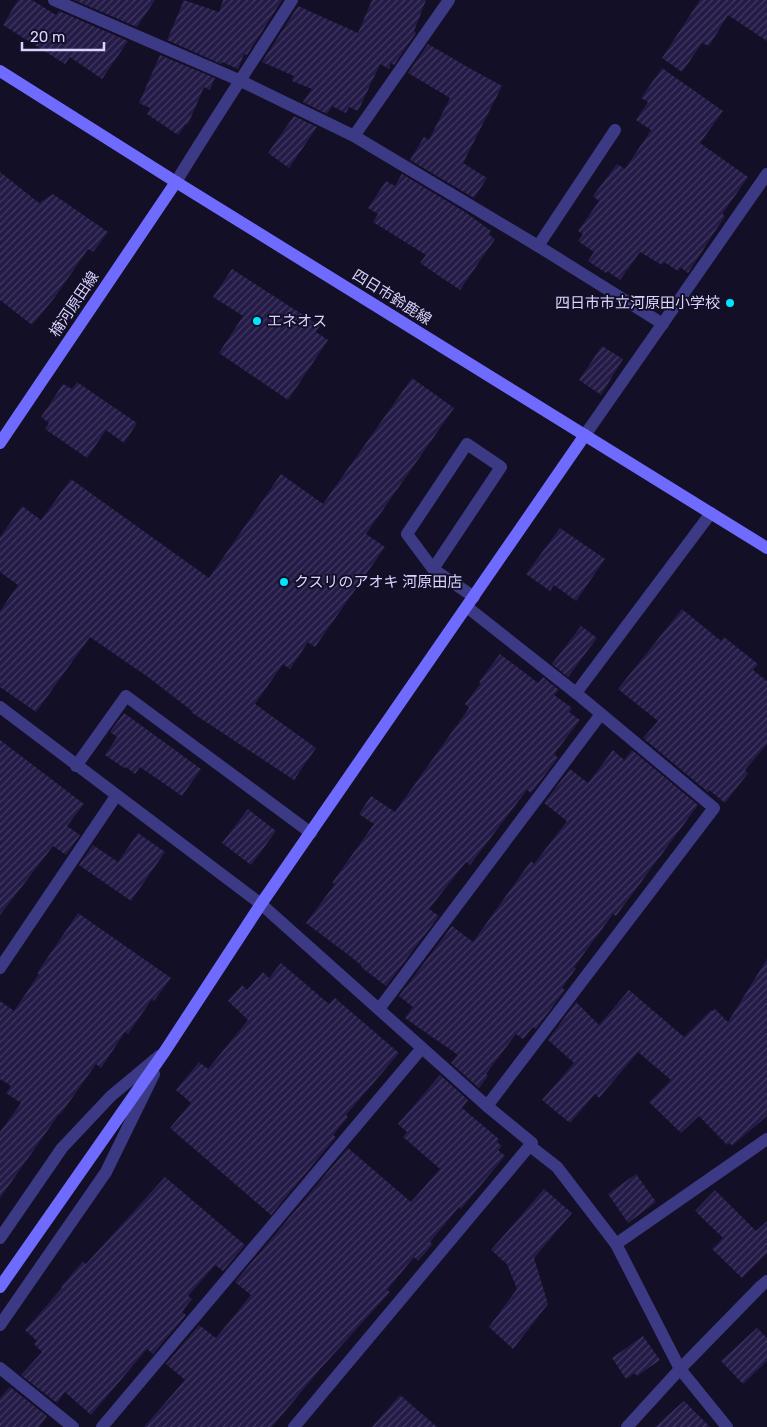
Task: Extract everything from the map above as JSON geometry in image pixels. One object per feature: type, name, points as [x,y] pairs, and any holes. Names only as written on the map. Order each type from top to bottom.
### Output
[{"type":"main road","name":"四日市鈴鹿線","points":[[0,71],[767,548]]},
{"type":"main road","name":"楠河原田線","points":[[0,443],[176,182]]},
{"type":"main road","points":[[0,1287],[164,1051],[261,904],[585,435]]},
{"type":"street","points":[[54,0],[241,81],[354,136],[538,246],[663,324]]},
{"type":"street","points":[[176,182],[292,0]]},
{"type":"street","points":[[354,136],[449,0]]},
{"type":"street","points":[[538,246],[615,130]]},
{"type":"street","points":[[585,435],[767,174]]},
{"type":"street","points":[[433,569],[501,468],[467,444],[407,534],[433,569],[576,693],[714,808],[487,1106]]},
{"type":"street","points":[[576,693],[712,513]]},
{"type":"street","points":[[76,766],[126,696],[311,833]]},
{"type":"street","points":[[0,707],[261,904],[487,1106],[532,1143],[294,1427]]},
{"type":"street","points":[[380,1009],[601,714]]},
{"type":"street","points":[[0,968],[116,796]]},
{"type":"street","points":[[102,1427],[422,1048]]},
{"type":"street","points":[[0,1238],[62,1148],[111,1096],[164,1051]]},
{"type":"street","points":[[0,1325],[106,1172],[164,1051]]},
{"type":"street","points":[[616,1244],[767,1140]]},
{"type":"street","points":[[530,1146],[557,1167],[616,1244],[680,1369],[727,1427]]},
{"type":"street","points":[[627,1427],[680,1369],[767,1282]]},
{"type":"street","points":[[0,1368],[73,1427]]},
{"type":"building","points":[[18,0],[32,0],[56,15],[59,11],[128,41],[102,79],[70,57],[65,64],[3,25]]},
{"type":"building","points":[[74,0],[155,0],[137,27]]},
{"type":"building","points":[[184,0],[219,12],[223,0],[282,0],[247,55],[244,54],[238,69],[222,62],[221,64],[167,40]]},
{"type":"building","points":[[372,0],[426,0],[414,31],[416,33],[394,65],[391,63],[389,69],[380,64],[358,111],[349,107],[346,113],[332,106],[327,114],[303,102],[312,89],[292,81],[294,76],[262,62],[298,6],[358,33]]},
{"type":"building","points":[[700,0],[767,0],[767,41],[728,15],[709,46],[702,43],[682,72],[662,58]]},
{"type":"building","points":[[428,44],[502,86],[463,163],[487,178],[474,198],[410,160],[424,137],[429,140],[450,98],[408,73]]},
{"type":"building","points":[[160,55],[215,78],[210,90],[204,87],[188,124],[178,135],[147,114],[150,108],[139,103]]},
{"type":"building","points":[[662,68],[723,111],[700,143],[748,177],[722,214],[725,216],[688,273],[680,267],[678,271],[664,262],[662,265],[640,252],[620,280],[588,261],[594,252],[578,241],[583,234],[578,231],[599,201],[593,196],[617,164],[625,169],[651,130],[636,120],[648,102],[641,98]]},
{"type":"building","points":[[294,116],[317,127],[289,168],[268,153]]},
{"type":"building","points":[[0,172],[39,203],[53,194],[108,232],[93,252],[88,249],[55,297],[32,325],[0,300]]},
{"type":"building","points":[[402,174],[465,212],[491,231],[489,235],[495,239],[460,290],[420,263],[426,255],[373,222],[378,214],[368,208],[386,181],[395,186]]},
{"type":"building","points":[[232,269],[320,326],[316,332],[328,340],[288,400],[219,353],[243,316],[213,297]]},
{"type":"building","points":[[602,346],[623,359],[601,395],[579,380]]},
{"type":"building","points":[[412,378],[454,408],[366,534],[385,547],[315,647],[308,642],[290,669],[283,664],[255,704],[316,748],[294,780],[191,712],[148,677],[90,637],[36,712],[0,687],[0,611],[18,585],[0,572],[0,537],[22,506],[41,520],[71,479],[209,578],[281,474],[323,504]]},
{"type":"building","points":[[77,382],[137,423],[124,443],[106,430],[87,458],[45,429],[49,423],[41,417],[63,384],[72,389]]},
{"type":"building","points":[[560,528],[605,559],[576,601],[554,585],[550,591],[526,574]]},
{"type":"building","points":[[682,609],[721,641],[724,637],[758,664],[753,670],[767,681],[767,744],[745,770],[748,773],[725,803],[709,790],[708,792],[643,738],[658,721],[618,689]]},
{"type":"building","points":[[581,626],[597,638],[568,677],[552,664]]},
{"type":"building","points":[[500,654],[538,683],[543,677],[559,690],[554,695],[572,708],[569,712],[580,720],[554,754],[558,758],[531,793],[527,790],[470,865],[466,862],[429,909],[439,916],[386,986],[306,923],[335,884],[332,883],[374,824],[359,814],[371,796],[395,812],[469,708],[465,704]]},
{"type":"building","points":[[124,713],[201,769],[182,796],[140,767],[135,774],[105,755],[117,737],[110,732]]},
{"type":"building","points":[[0,740],[84,804],[67,826],[80,835],[66,855],[53,846],[0,915]]},
{"type":"building","points":[[613,750],[624,760],[632,750],[698,805],[616,916],[613,914],[574,967],[576,968],[562,988],[565,990],[536,1029],[533,1027],[523,1039],[516,1034],[486,1074],[488,1076],[479,1088],[451,1063],[458,1055],[405,1018],[413,1007],[399,996],[452,926],[473,942],[531,861],[534,864],[567,821],[544,803],[570,769],[588,783]]},
{"type":"building","points":[[248,809],[276,831],[251,865],[222,843]]},
{"type":"building","points":[[138,833],[165,852],[131,901],[79,865],[93,845],[118,862]]},
{"type":"building","points":[[78,913],[171,978],[154,1001],[152,999],[128,1034],[125,1032],[101,1068],[96,1064],[0,1198],[0,1132],[21,1103],[6,1093],[11,1086],[0,1079],[0,1001],[14,1011],[39,974],[37,973]]},
{"type":"building","points":[[767,959],[767,1116],[732,1146],[730,1143],[727,1145],[699,1116],[681,1133],[649,1102],[671,1080],[638,1052],[599,1098],[595,1094],[570,1123],[542,1100],[574,1063],[548,1040],[576,1002],[599,1025],[629,990],[684,1037],[711,1010],[715,1009],[728,1022]]},
{"type":"building","points":[[281,963],[329,1004],[335,998],[399,1053],[346,1115],[348,1117],[333,1135],[336,1137],[271,1215],[170,1128],[191,1103],[176,1090],[199,1062],[208,1069],[248,1020],[228,1001],[242,985],[247,990],[263,972],[269,978]]},
{"type":"building","points":[[440,1075],[468,1100],[462,1108],[499,1139],[497,1142],[502,1146],[498,1150],[505,1156],[461,1209],[459,1207],[430,1242],[433,1244],[418,1261],[414,1257],[387,1290],[390,1292],[321,1368],[272,1427],[144,1427],[185,1380],[166,1364],[199,1325],[216,1338],[251,1295],[235,1282],[348,1148],[411,1202],[440,1169],[403,1137],[407,1132],[398,1124]]},
{"type":"building","points":[[636,1174],[656,1202],[628,1223],[608,1194]]},
{"type":"building","points":[[165,1177],[245,1245],[223,1271],[215,1265],[188,1296],[192,1299],[182,1312],[186,1315],[153,1354],[147,1349],[91,1415],[65,1392],[57,1403],[21,1375],[42,1352],[34,1344],[37,1341],[25,1330],[83,1261],[86,1264]]},
{"type":"building","points":[[544,1189],[572,1213],[534,1258],[548,1304],[513,1349],[489,1327],[517,1289],[507,1264],[491,1250]]},
{"type":"building","points":[[715,1190],[756,1231],[767,1221],[767,1253],[742,1278],[712,1249],[723,1238],[695,1211]]},
{"type":"building","points":[[757,1328],[767,1338],[767,1361],[743,1384],[721,1361]]},
{"type":"building","points":[[643,1336],[660,1360],[637,1376],[635,1373],[626,1379],[612,1358]]},
{"type":"building","points":[[10,1387],[47,1416],[39,1427],[0,1427],[0,1398]]},
{"type":"building","points":[[400,1395],[437,1427],[372,1427]]},
{"type":"building","points":[[684,1401],[710,1427],[655,1427]]},
{"type":"place","name":"四日市市立河原田小学校","points":[[730,303]]},
{"type":"place","name":"エネオス","points":[[257,321]]},
{"type":"place","name":"クスリのアオキ 河原田店","points":[[284,582]]}]
